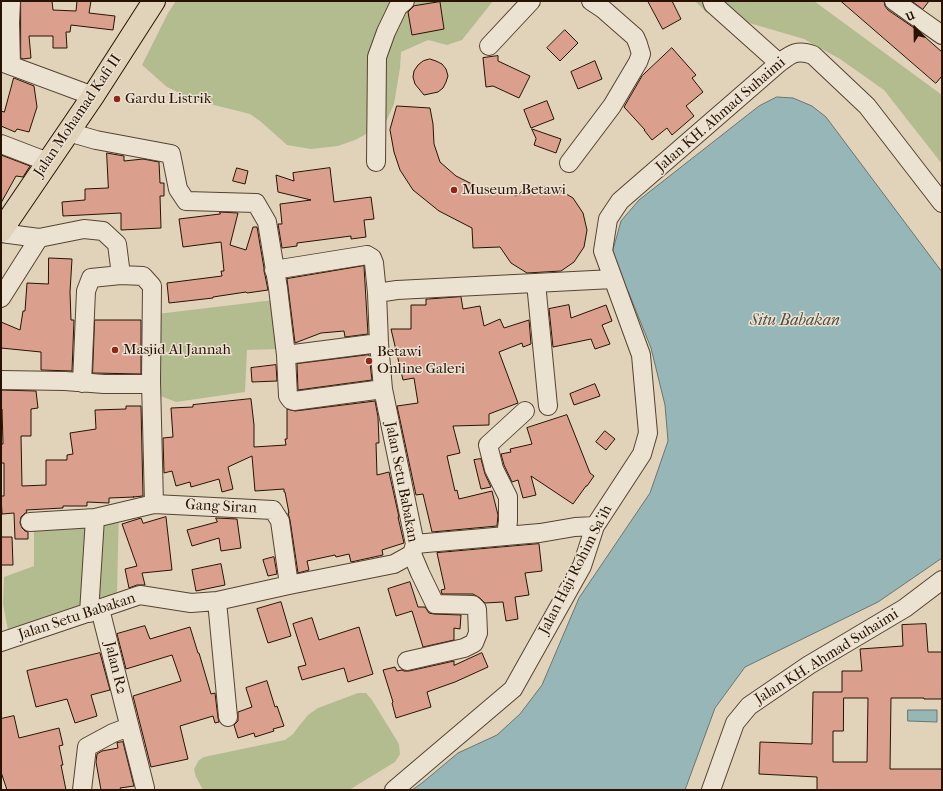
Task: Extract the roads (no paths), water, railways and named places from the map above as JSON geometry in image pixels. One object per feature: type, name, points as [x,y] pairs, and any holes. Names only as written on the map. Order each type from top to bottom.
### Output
[{"type":"main road","name":"Jalan Mohamad Kafi II","points":[[3,232],[48,162],[82,136],[93,96],[154,1]]},
{"type":"street","points":[[11,1],[6,64],[93,96]]},
{"type":"street","points":[[376,162],[376,57],[398,7],[405,1]]},
{"type":"street","points":[[489,46],[531,1]]},
{"type":"street","points":[[569,163],[612,106],[638,62],[641,54],[635,37],[603,9],[591,1]]},
{"type":"street","points":[[712,1],[713,4],[779,63]]},
{"type":"street","points":[[894,1],[942,35]]},
{"type":"street","name":"Jalan KH. Ahmad Suhaimi","points":[[613,279],[603,251],[608,219],[620,201],[779,63],[793,53],[813,55],[867,106],[942,203]]},
{"type":"street","points":[[82,136],[170,154],[178,189],[186,201],[256,203],[267,222],[278,288],[286,355],[288,396],[292,401],[383,389]]},
{"type":"street","points":[[1,144],[48,162]]},
{"type":"street","points":[[3,232],[35,238],[84,229],[103,232],[118,244],[121,275]]},
{"type":"street","points":[[1,298],[35,238]]},
{"type":"street","name":"Jalan Setu Babakan","points":[[1,642],[140,595],[191,603],[217,601],[394,564],[414,549],[383,389],[377,293],[374,263],[372,258],[367,255],[274,270]]},
{"type":"street","points":[[82,383],[86,290],[91,278],[121,275],[143,276],[152,286],[151,381],[154,504]]},
{"type":"street","points":[[377,293],[397,290],[613,279]]},
{"type":"street","name":"Jalan Haji Rohim Sa'ih","points":[[394,790],[513,689],[582,566],[595,526],[642,454],[648,433],[641,355],[613,279]]},
{"type":"street","points":[[536,283],[548,406]]},
{"type":"street","points":[[286,355],[379,343]]},
{"type":"street","points":[[1,380],[65,381],[104,384],[146,384],[151,381]]},
{"type":"street","points":[[506,536],[508,521],[508,498],[494,469],[488,445],[525,411]]},
{"type":"street","name":"Gang Siran","points":[[30,522],[95,518],[154,504],[273,510],[280,521],[288,585]]},
{"type":"street","points":[[94,611],[95,518]]},
{"type":"street","points":[[407,661],[464,648],[474,642],[478,632],[477,609],[473,605],[435,604],[420,573],[414,549],[506,536],[595,526]]},
{"type":"street","name":"Jalan KH. Ahmad Suhaimi","points":[[711,790],[735,723],[749,706],[809,665],[905,608],[942,580]]},
{"type":"street","points":[[217,601],[228,717]]},
{"type":"street","name":"Jalan R2","points":[[94,611],[130,727],[145,788]]},
{"type":"street","points":[[82,790],[87,747],[113,733],[130,727]]},
{"type":"water","name":"Situ Babakan","points":[[777,97],[793,98],[812,106],[826,117],[942,272],[942,558],[878,602],[745,667],[715,708],[685,790],[412,790],[458,753],[497,735],[520,714],[542,685],[579,598],[650,493],[668,441],[665,405],[651,348],[628,291],[613,276],[609,264],[621,221],[639,200],[759,106]]},
{"type":"water","points":[[908,710],[937,710],[937,722],[908,721]]},
{"type":"place","name":"Gardu Listrik","points":[[117,99]]},
{"type":"place","name":"Museum Betawi","points":[[454,190]]},
{"type":"place","name":"Masjid Al Jannah","points":[[115,350]]},
{"type":"place","name":"Betawi Online Galeri","points":[[369,361]]}]
